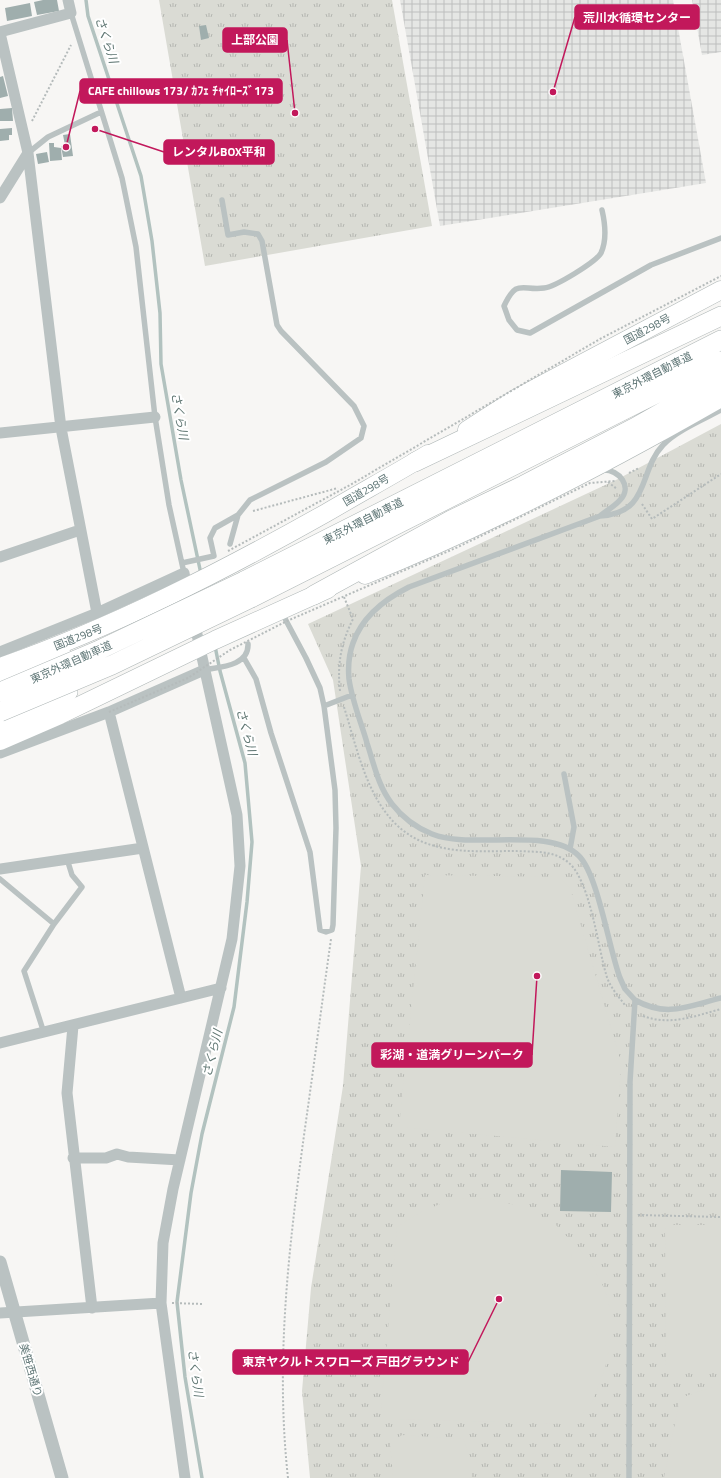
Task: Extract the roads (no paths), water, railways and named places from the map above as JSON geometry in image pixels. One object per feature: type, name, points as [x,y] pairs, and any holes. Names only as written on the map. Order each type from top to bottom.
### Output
[{"type":"highway","name":"国道298号","points":[[0,667],[108,624],[193,576],[274,542],[415,462],[515,400],[717,291]]},
{"type":"highway","points":[[415,462],[721,316]]},
{"type":"highway","name":"東京外環自動車道","points":[[0,692],[143,630],[721,340]]},
{"type":"highway","name":"東京外環自動車道","points":[[0,712],[112,665],[251,598],[721,361]]},
{"type":"highway","points":[[0,741],[60,716],[207,644],[284,616],[314,594],[451,520],[524,485],[634,428],[721,379]]},
{"type":"highway","points":[[314,594],[432,546],[503,514],[581,474],[721,398]]},
{"type":"highway","points":[[0,679],[143,630]]},
{"type":"highway","points":[[0,725],[66,693],[112,665]]},
{"type":"street","points":[[68,0],[71,13],[0,32],[28,153],[61,428],[97,613]]},
{"type":"street","points":[[0,198],[28,153]]},
{"type":"street","points":[[0,433],[61,428],[155,417]]},
{"type":"street","points":[[0,556],[80,530]]},
{"type":"street","points":[[0,652],[193,576],[207,644],[207,670],[237,815],[240,866],[232,939],[180,1160],[163,1242],[165,1303],[185,1478]]},
{"type":"street","points":[[0,753],[109,712],[207,670]]},
{"type":"street","points":[[109,712],[181,998]]},
{"type":"street","points":[[0,869],[143,848]]},
{"type":"street","points":[[0,1043],[221,988]]},
{"type":"street","points":[[73,1026],[66,1093],[92,1308]]},
{"type":"street","points":[[73,1158],[106,1158],[117,1154],[128,1157],[180,1160]]},
{"type":"street","name":"美笹西通り","points":[[0,1262],[62,1478]]},
{"type":"street","points":[[0,1313],[165,1303]]},
{"type":"lane","points":[[71,13],[122,178],[136,247],[155,417],[169,505],[193,576]]},
{"type":"lane","points":[[28,153],[48,137],[101,112]]},
{"type":"lane","points":[[193,576],[208,558],[214,556],[211,544],[211,532],[215,528],[238,515],[250,500],[326,462],[361,438],[364,426],[354,406],[281,331],[277,325],[262,241],[258,234],[251,232],[228,235],[222,200]]},
{"type":"lane","points":[[602,210],[605,229],[604,241],[600,254],[570,278],[544,288],[521,287],[510,293],[504,306],[510,320],[517,330],[530,333],[651,265],[721,238]]},
{"type":"lane","points":[[721,410],[671,438],[663,445],[651,464],[642,491],[627,507],[612,515],[600,516],[409,587],[394,595],[368,617],[353,644],[349,666],[352,695],[383,791],[398,811],[415,825],[444,837],[540,841],[570,849],[579,856],[590,876],[616,966],[625,989],[635,1000],[646,1006],[659,1010],[673,1010],[721,998]]},
{"type":"lane","points":[[581,474],[610,469],[618,473],[624,482],[624,494],[621,500],[600,516]]},
{"type":"lane","points":[[230,544],[238,515]]},
{"type":"lane","points":[[244,658],[256,679],[271,733],[310,852],[317,897],[318,923],[320,930],[326,932],[332,930],[336,828],[334,790],[324,706],[320,688],[284,616]]},
{"type":"lane","points":[[207,670],[235,664],[244,658],[249,650],[248,644]]},
{"type":"lane","points":[[324,706],[352,695]]},
{"type":"lane","points":[[564,774],[574,827],[570,849]]},
{"type":"lane","points":[[44,1033],[24,971],[54,924],[82,887],[72,875],[67,859]]},
{"type":"lane","points":[[0,880],[54,924]]},
{"type":"lane","points":[[629,1478],[628,1215],[630,1082],[635,1000]]},
{"type":"waterway","name":"さくら川","points":[[86,0],[88,16],[141,176],[152,241],[160,313],[161,364],[181,480],[201,574]]},
{"type":"waterway","name":"さくら川","points":[[202,1478],[185,1377],[177,1302],[191,1193],[202,1134],[234,1007],[247,902],[252,842],[245,763],[220,671],[215,646]]},
{"type":"place","name":"荒川水循環センター","points":[[553,92]]},
{"type":"place","name":"上部公園","points":[[295,113]]},
{"type":"place","name":"レンタルBOX平和","points":[[95,129]]},
{"type":"place","name":"CAFE chillows 173/ ｶﾌｪ ﾁｬｲﾛｰｽﾞ173","points":[[66,147]]},
{"type":"place","name":"彩湖・道満グリーンパーク","points":[[537,976]]},
{"type":"place","name":"東京ヤクルトスワローズ 戸田グラウンド","points":[[499,1299]]}]
